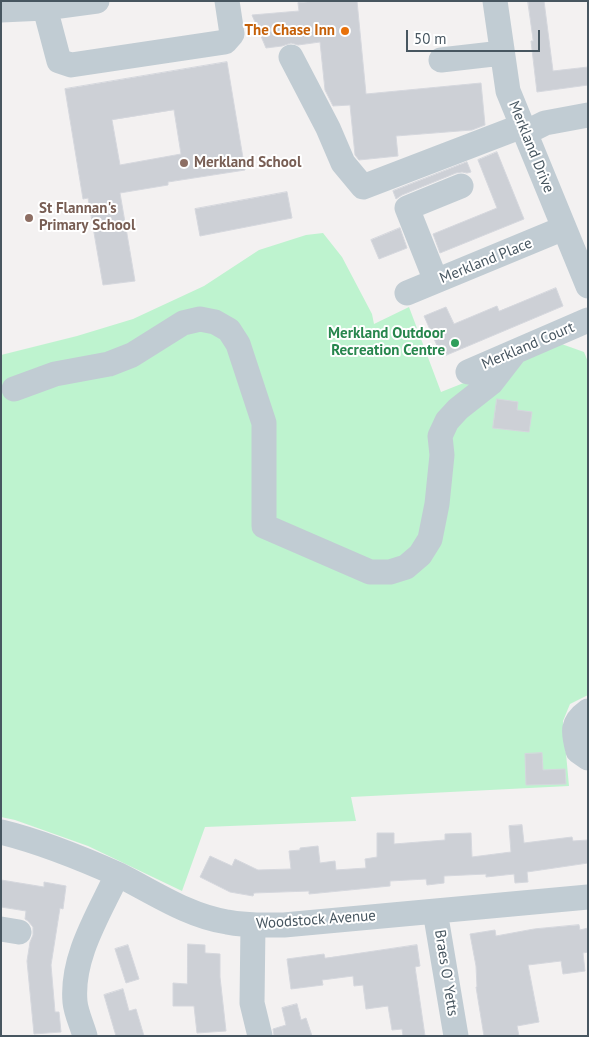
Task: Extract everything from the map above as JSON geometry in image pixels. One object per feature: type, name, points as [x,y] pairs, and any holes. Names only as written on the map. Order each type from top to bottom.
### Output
[{"type":"street","points":[[1,10],[45,8],[97,1]]},
{"type":"street","points":[[45,8],[59,61],[72,65],[225,42],[232,34],[227,1]]},
{"type":"street","name":"Merkland Drive","points":[[495,1],[508,90],[564,228],[582,252],[588,286]]},
{"type":"street","points":[[441,60],[502,53]]},
{"type":"street","points":[[291,57],[328,128],[342,163],[363,187],[545,123],[588,116]]},
{"type":"street","points":[[436,281],[407,208],[461,186]]},
{"type":"street","name":"Merkland Place","points":[[407,293],[564,228]]},
{"type":"street","points":[[14,389],[55,374],[109,364],[132,355],[183,323],[200,320],[215,322],[229,330],[238,344],[264,423],[264,526],[370,572],[390,572],[406,567],[420,555],[430,539],[437,504],[441,465],[440,436],[447,421],[458,409],[491,383],[515,352]]},
{"type":"street","name":"Merkland Court","points":[[468,372],[588,320]]},
{"type":"street","points":[[588,711],[578,719],[574,730],[578,751],[588,758]]},
{"type":"street","name":"Woodstock Avenue","points":[[1,832],[35,841],[117,875],[190,911],[225,922],[253,926],[284,925],[588,897]]},
{"type":"street","points":[[85,1036],[76,1004],[75,982],[78,962],[117,875]]},
{"type":"street","name":"Braes O' Yetts","points":[[435,911],[456,1036]]},
{"type":"street","points":[[253,926],[252,1003],[260,1036]]},
{"type":"green space","points":[[323,233],[342,257],[372,314],[374,324],[409,307],[441,392],[519,361],[556,342],[584,352],[588,362],[588,695],[570,704],[563,721],[569,786],[351,797],[356,821],[205,827],[182,891],[88,846],[15,820],[1,817],[1,355],[77,336],[133,319],[204,286],[259,250],[306,235]]},
{"type":"building","points":[[357,1],[366,94],[481,83],[485,125],[472,130],[396,136],[398,156],[359,160],[355,155],[350,105],[333,106],[325,90],[320,42],[298,45],[291,43],[266,48],[252,15],[299,11],[298,3]]},
{"type":"building","points":[[528,1],[544,1],[553,71],[588,67],[588,85],[537,92]]},
{"type":"building","points":[[227,62],[245,170],[168,182],[168,185],[120,193],[135,281],[103,285],[88,198],[83,199],[65,89]],"holes":[[[174,110],[181,154],[120,165],[112,120]]]},
{"type":"building","points":[[497,152],[524,219],[440,253],[433,234],[497,208],[478,160]]},
{"type":"building","points":[[467,162],[471,172],[456,173],[396,199],[393,191]]},
{"type":"building","points":[[287,192],[292,218],[200,236],[195,209]]},
{"type":"building","points":[[400,228],[407,248],[379,259],[371,240]]},
{"type":"building","name":"Merkland Outdoor Recreation Centre","points":[[556,288],[563,306],[442,357],[424,316],[446,307],[454,324],[497,306],[499,311]]},
{"type":"building","points":[[497,399],[518,402],[517,410],[532,412],[529,432],[493,428]]},
{"type":"building","points":[[542,753],[543,770],[565,769],[566,784],[526,785],[525,754]]},
{"type":"building","points":[[522,825],[524,843],[572,837],[573,841],[588,840],[588,863],[527,872],[528,882],[515,883],[514,874],[486,877],[486,874],[444,876],[444,883],[427,885],[426,879],[390,881],[390,886],[309,894],[309,891],[254,893],[253,896],[230,892],[200,877],[210,856],[232,866],[235,859],[258,870],[291,869],[289,851],[318,846],[320,863],[335,861],[336,870],[366,868],[365,859],[377,857],[377,833],[394,833],[394,844],[445,840],[445,834],[471,833],[472,857],[511,852],[509,826]]},
{"type":"building","points":[[1,880],[44,887],[44,882],[66,886],[63,909],[60,908],[51,965],[55,1012],[59,1012],[61,1032],[34,1034],[27,961],[33,927],[25,919],[26,911],[1,907]]},
{"type":"building","points":[[579,925],[580,930],[588,928],[588,952],[583,953],[585,971],[563,974],[561,961],[528,965],[539,1022],[517,1026],[519,1036],[484,1036],[476,987],[476,966],[470,934],[495,930],[496,936],[534,929]]},
{"type":"building","points":[[188,944],[205,945],[205,953],[220,954],[220,977],[226,1031],[197,1033],[194,1006],[173,1006],[173,983],[187,984]]},
{"type":"building","points":[[128,945],[139,979],[126,983],[115,949]]},
{"type":"building","points":[[417,945],[420,966],[415,967],[425,1036],[403,1036],[402,1029],[392,1030],[388,1006],[366,1009],[363,985],[354,986],[353,976],[322,980],[323,985],[291,989],[287,959],[324,954],[325,958]]},
{"type":"building","points":[[123,989],[129,1011],[136,1009],[144,1036],[116,1036],[104,995]]},
{"type":"building","points":[[297,1004],[301,1020],[306,1018],[312,1036],[274,1036],[273,1029],[286,1025],[282,1008]]},
{"type":"place","name":"The Chase Inn","points":[[345,31]]},
{"type":"place","name":"Merkland School","points":[[184,163]]},
{"type":"place","name":"St Flannan's Primary School","points":[[29,218]]},
{"type":"place","name":"Merkland Outdoor Recreation Centre","points":[[455,343]]}]
